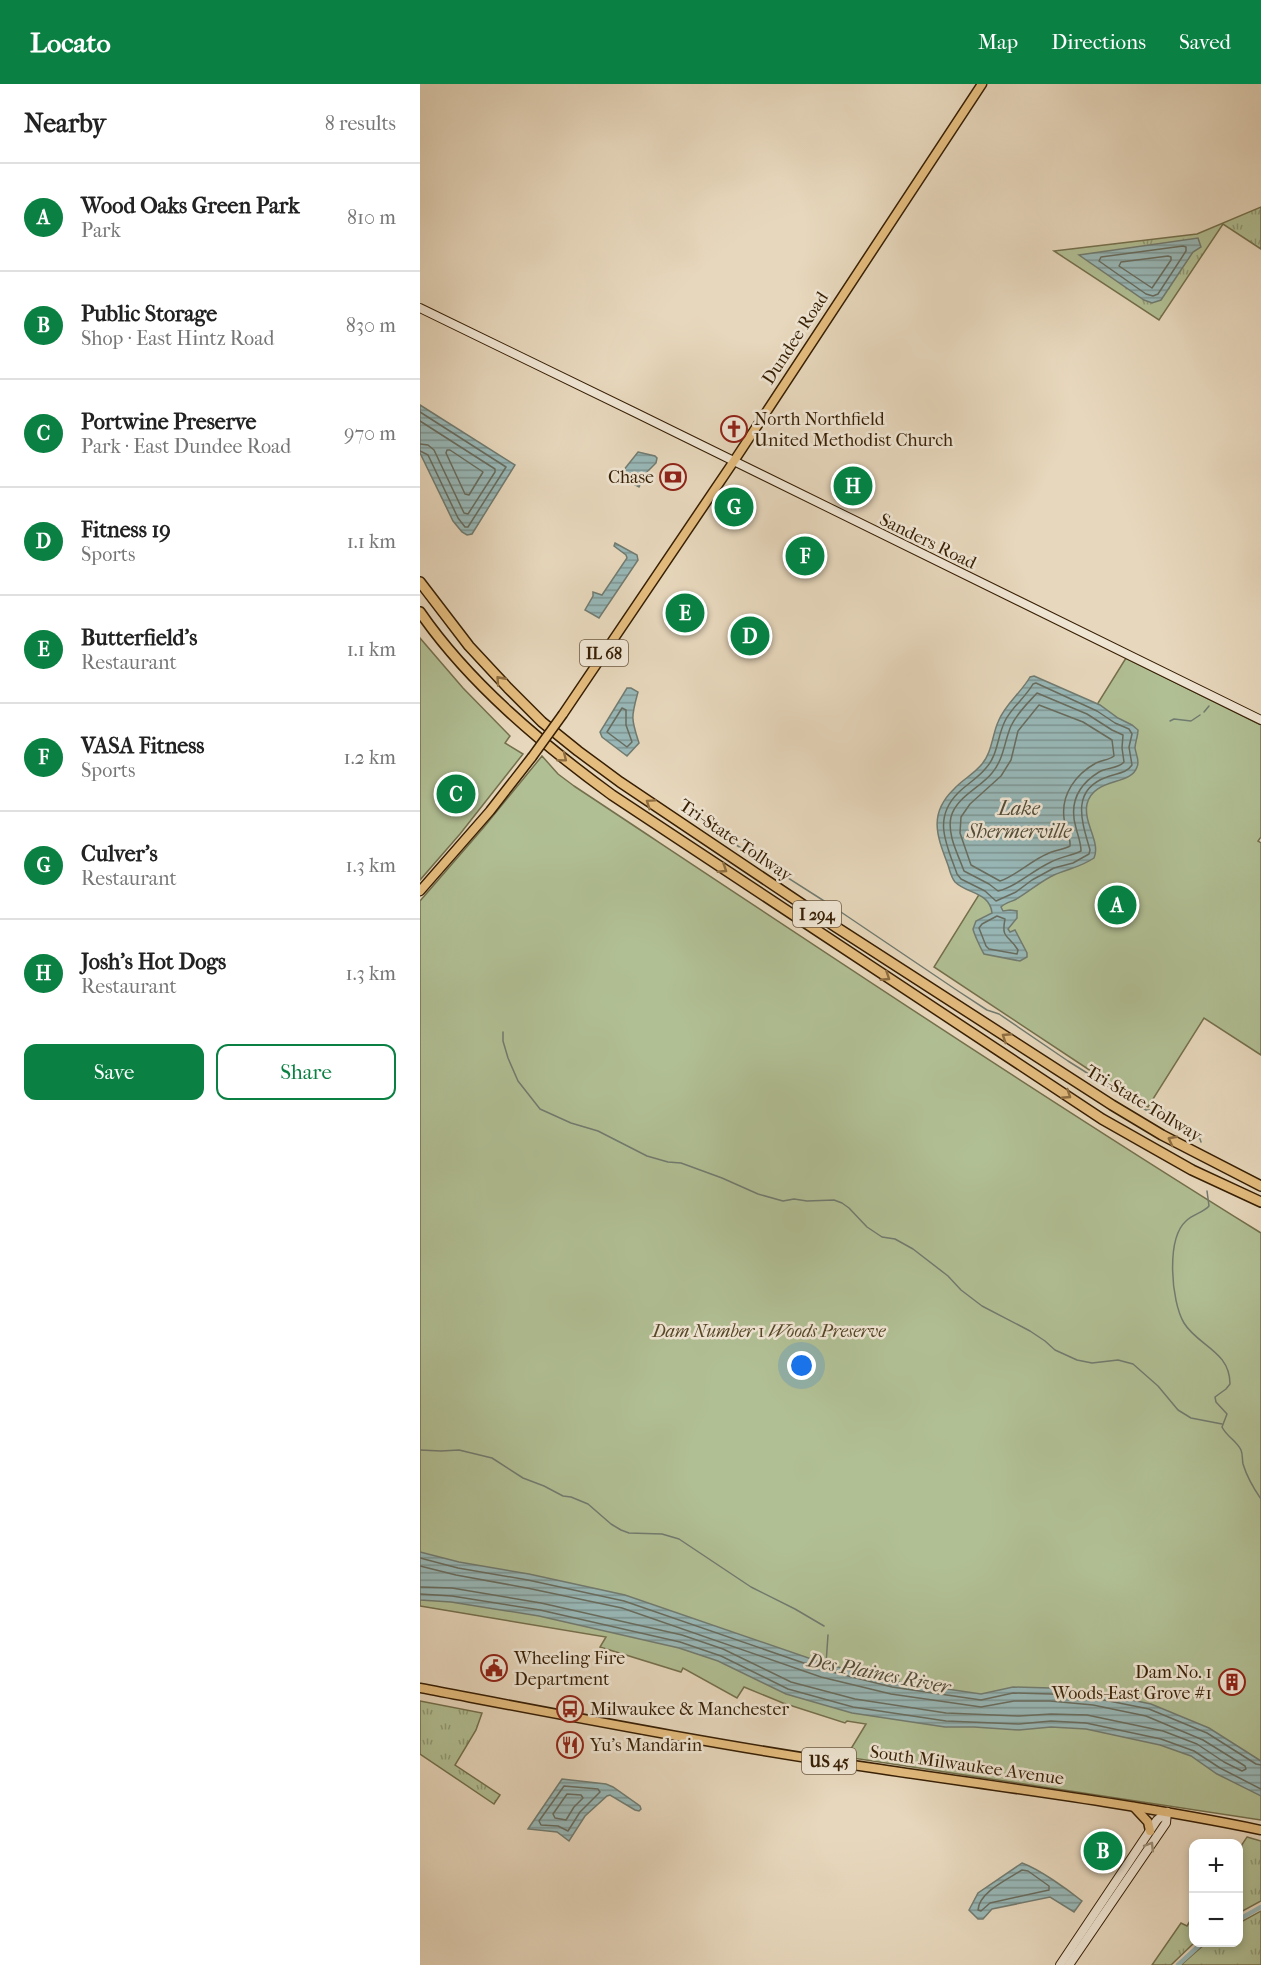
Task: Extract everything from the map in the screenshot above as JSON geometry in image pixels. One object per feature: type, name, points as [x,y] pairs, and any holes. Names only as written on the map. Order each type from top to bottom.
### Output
[{"type":"highway","name":"Tri-State Tollway","points":[[420,582],[470,646],[542,722],[620,782],[836,927],[1112,1105],[1162,1135],[1261,1186]]},
{"type":"highway","name":"Tri-State Tollway","points":[[420,612],[452,651],[514,716],[565,760],[612,795],[1102,1119],[1171,1159],[1261,1202]]},
{"type":"main road","name":"Dundee Road","points":[[420,891],[490,811],[564,714],[982,84]]},
{"type":"main road","name":"Sanders Road","points":[[420,309],[1261,720]]},
{"type":"main road","name":"South Milwaukee Avenue","points":[[420,1688],[574,1718],[870,1768],[1006,1786],[1261,1830]]},
{"type":"main road","points":[[1133,1807],[1148,1822],[1150,1831]]},
{"type":"main road","points":[[1060,1965],[1157,1820],[1167,1812]]},
{"type":"main road","points":[[1069,1965],[1166,1823],[1167,1812]]},
{"type":"green space","points":[[1261,207],[1261,249],[1223,224],[1159,320],[1054,251],[1197,234]]},
{"type":"green space","points":[[420,638],[463,688],[510,736],[505,743],[523,754],[460,834],[420,880]]},
{"type":"green space","points":[[1126,658],[1261,725],[1261,837],[1258,841],[1261,843],[1261,1055],[1204,1018],[1148,1107],[934,967]]},
{"type":"green space","name":"Dam Number 1 Woods Preserve","points":[[542,756],[558,774],[574,786],[830,956],[1261,1233],[1261,1820],[846,1757],[866,1724],[847,1721],[845,1723],[783,1703],[744,1687],[737,1698],[683,1668],[681,1672],[600,1647],[606,1637],[420,1606],[420,901]]},
{"type":"green space","points":[[420,1701],[482,1713],[476,1730],[455,1765],[500,1795],[494,1804],[420,1754]]},
{"type":"green space","points":[[1247,1837],[1261,1841],[1261,1901],[1243,1911],[1243,1893],[1243,1843]]},
{"type":"green space","points":[[1261,1911],[1261,1965],[1181,1965],[1201,1947],[1243,1947],[1243,1921]]},
{"type":"green space","points":[[1181,1923],[1187,1926],[1189,1923],[1190,1947],[1171,1965],[1152,1965]]},
{"type":"water","points":[[1198,238],[1201,247],[1193,252],[1161,300],[1152,303],[1144,300],[1079,255]]},
{"type":"water","points":[[420,405],[515,465],[472,534],[467,535],[462,532],[453,521],[420,453]]},
{"type":"water","points":[[638,452],[657,458],[639,487],[619,476]]},
{"type":"water","points":[[615,543],[637,555],[638,560],[599,618],[585,610],[593,592],[602,595],[627,558],[614,546]]},
{"type":"water","name":"Lake Shermerville","points":[[1034,676],[1100,705],[1132,725],[1138,730],[1135,748],[1138,762],[1133,773],[1128,777],[1104,785],[1091,795],[1086,811],[1095,845],[1094,858],[1049,877],[1001,907],[1003,911],[1017,911],[1017,918],[1008,929],[1010,932],[1015,930],[1027,953],[1027,957],[1020,961],[984,954],[973,929],[976,921],[992,913],[990,906],[983,897],[955,882],[938,835],[937,826],[938,816],[946,798],[982,764],[988,754],[1001,716],[1030,677]]},
{"type":"water","points":[[627,688],[638,692],[633,718],[639,743],[627,756],[602,737],[600,732]]},
{"type":"water","points":[[420,1552],[625,1595],[826,1664],[893,1681],[981,1694],[1013,1687],[1051,1688],[1094,1692],[1151,1704],[1209,1728],[1261,1761],[1261,1796],[1217,1774],[1191,1756],[1160,1745],[1086,1729],[1051,1727],[1019,1730],[945,1727],[852,1713],[786,1694],[718,1661],[679,1648],[539,1616],[451,1602],[420,1600]]},
{"type":"water","points":[[562,1779],[606,1784],[640,1806],[641,1809],[635,1810],[610,1795],[585,1816],[569,1841],[557,1832],[528,1829]]},
{"type":"water","points":[[1022,1863],[1044,1874],[1082,1901],[1074,1912],[1050,1897],[992,1909],[983,1919],[978,1919],[969,1910],[978,1893]]},
{"type":"waterway","points":[[1204,712],[1209,706]]},
{"type":"waterway","points":[[1170,721],[1174,719],[1191,721],[1200,715]]},
{"type":"waterway","points":[[730,841],[987,1010],[999,1014],[1146,1110],[1164,1110],[1180,1127],[1200,1139],[1201,1142]]},
{"type":"waterway","points":[[503,1032],[508,1058],[518,1081],[540,1109],[571,1123],[598,1131],[647,1156],[681,1163],[758,1194],[783,1201],[834,1200],[842,1203],[867,1227],[882,1237],[895,1239],[913,1249],[982,1306],[1030,1331],[1055,1350],[1077,1360],[1092,1363],[1118,1360],[1133,1364],[1158,1386],[1178,1410],[1191,1418],[1222,1424]]},
{"type":"waterway","points":[[1207,1191],[1209,1206],[1186,1221],[1175,1241],[1173,1270],[1176,1300],[1184,1323],[1219,1356],[1229,1373],[1230,1384],[1215,1397],[1216,1402],[1227,1414],[1222,1427],[1241,1450],[1247,1474],[1261,1499]]},
{"type":"waterway","points":[[420,1450],[459,1450],[492,1458],[523,1478],[563,1496],[588,1504],[621,1530],[629,1533],[662,1534],[679,1539],[751,1587],[824,1626]]},
{"type":"waterway","name":"Des Plaines River","points":[[826,1664],[828,1635]]},
{"type":"waterway","points":[[1243,1917],[1261,1907]]},
{"type":"waterway","points":[[1178,1965],[1198,1947]]},
{"type":"place","name":"North Northfield United Methodist Church","points":[[734,429]]},
{"type":"place","name":"Chase","points":[[673,477]]},
{"type":"place","name":"Josh's Hot Dogs","points":[[853,486]]},
{"type":"place","name":"Culver's","points":[[734,507]]},
{"type":"place","name":"VASA Fitness","points":[[805,556]]},
{"type":"place","name":"Butterfield's","points":[[685,613]]},
{"type":"place","name":"Fitness 19","points":[[750,636]]},
{"type":"place","name":"Portwine Preserve","points":[[456,794]]},
{"type":"place","name":"Wood Oaks Green Park","points":[[1117,905]]},
{"type":"place","name":"Wheeling Fire Department","points":[[494,1668]]},
{"type":"place","name":"Dam No. 1 Woods-East Grove #1","points":[[1232,1682]]},
{"type":"place","name":"Milwaukee & Manchester","points":[[570,1709]]},
{"type":"place","name":"Yu's Mandarin","points":[[570,1745]]},
{"type":"place","name":"Public Storage","points":[[1103,1851]]}]
